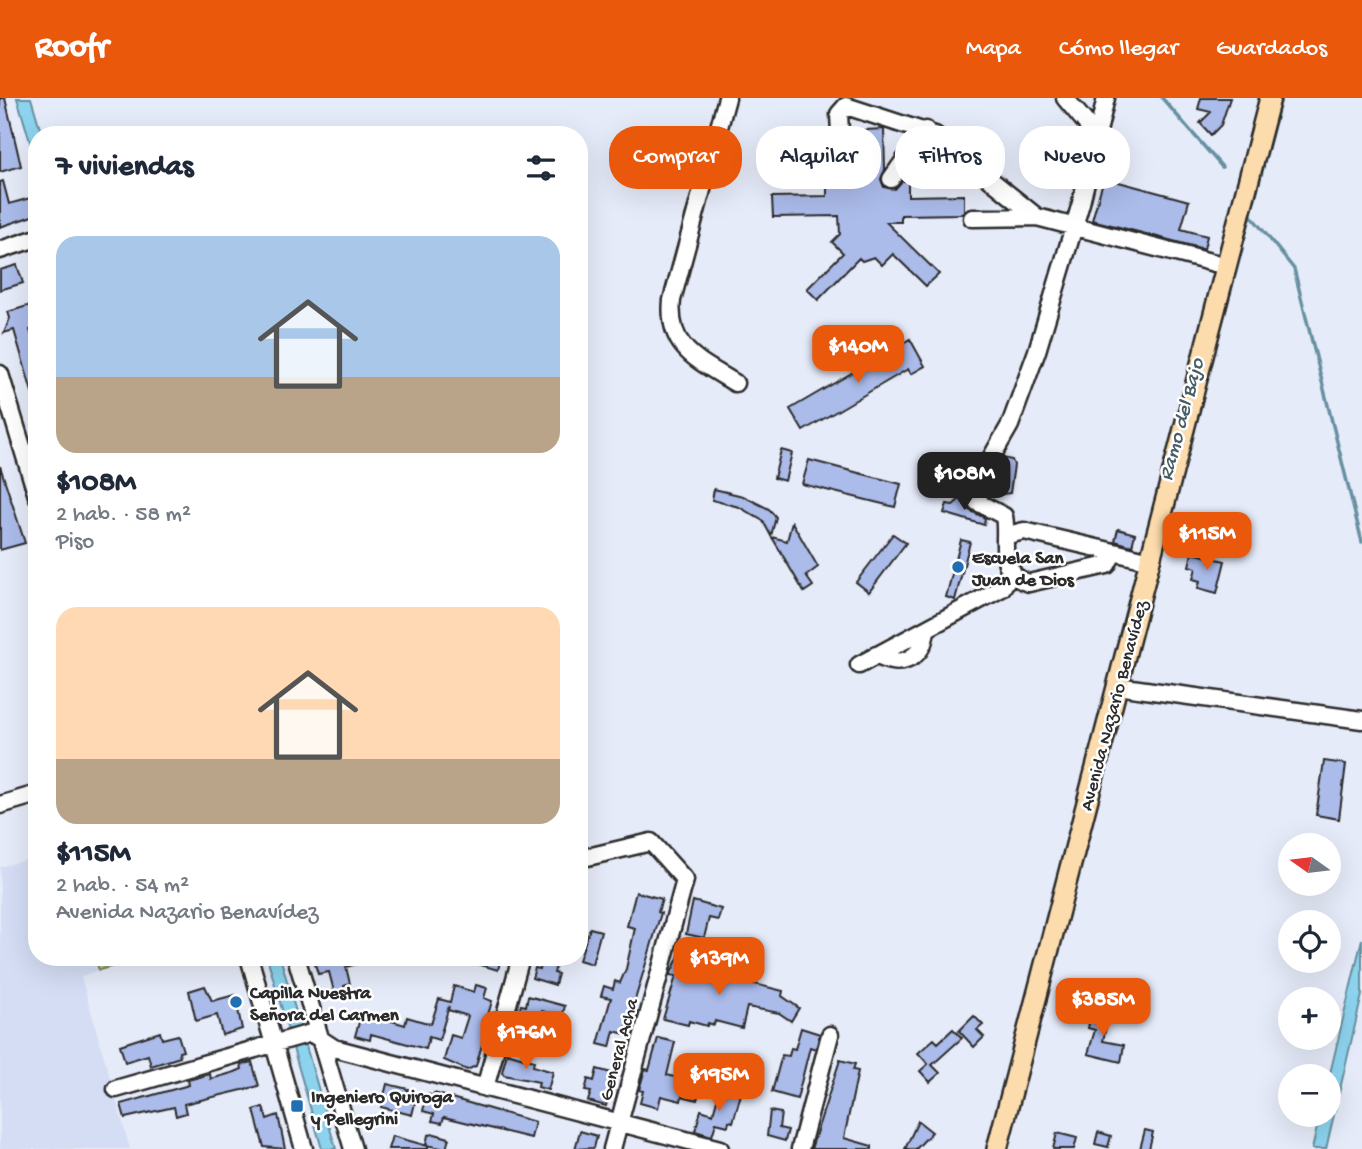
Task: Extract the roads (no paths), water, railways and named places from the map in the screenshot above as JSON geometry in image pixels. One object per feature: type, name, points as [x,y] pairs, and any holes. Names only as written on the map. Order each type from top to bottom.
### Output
[{"type":"main road","name":"Avenida Nazario Benavídez","points":[[997,1149],[1270,98]]},
{"type":"street","points":[[727,98],[672,300],[670,316],[673,331],[690,355],[734,383]]},
{"type":"street","points":[[1065,98],[1087,126]]},
{"type":"street","points":[[1099,126],[1106,98]]},
{"type":"street","points":[[840,126],[839,114],[846,106],[913,126]]},
{"type":"street","points":[[891,179],[895,173]]},
{"type":"street","points":[[1003,189],[1037,217]]},
{"type":"street","points":[[1084,189],[1037,351],[1010,425],[987,465],[977,502],[1004,516],[1008,535],[1003,553],[1005,564],[1021,581],[1029,583],[1107,565],[1114,552]]},
{"type":"street","points":[[972,218],[1037,217],[1226,265]]},
{"type":"street","points":[[0,250],[28,241]]},
{"type":"street","points":[[0,374],[28,466]]},
{"type":"street","points":[[1008,535],[1024,531],[1150,561]]},
{"type":"street","points":[[859,666],[876,656],[887,662],[910,660],[920,652],[926,629],[1002,588],[1012,571]]},
{"type":"street","points":[[1117,686],[1362,719]]},
{"type":"street","points":[[0,805],[28,797]]},
{"type":"street","name":"General Acha","points":[[588,857],[651,842],[685,880],[611,1149]]},
{"type":"street","points":[[253,966],[288,1038],[304,1149]]},
{"type":"street","points":[[299,966],[353,1149]]},
{"type":"street","points":[[485,1087],[519,966]]},
{"type":"street","points":[[116,1089],[311,1033],[334,1048],[720,1149]]},
{"type":"street","points":[[800,1149],[830,1035]]},
{"type":"water","points":[[17,98],[31,98],[39,126],[28,126],[28,135]]},
{"type":"water","points":[[1362,939],[1362,995],[1341,1085],[1341,1064],[1332,1064],[1336,1050],[1341,1050],[1341,1027]]},
{"type":"water","points":[[270,966],[283,966],[336,1149],[322,1149]]},
{"type":"water","points":[[1317,1127],[1331,1127],[1326,1149],[1312,1149]]},
{"type":"waterway","points":[[1162,98],[1222,167]]},
{"type":"waterway","name":"Ramo del Bajo","points":[[1245,236],[1281,98]]},
{"type":"waterway","points":[[1249,213],[1294,269],[1362,542]]},
{"type":"waterway","name":"Ramo del Bajo","points":[[1207,378],[1242,249]]},
{"type":"place","name":"Escuela San Juan de Dios","points":[[958,567]]},
{"type":"place","name":"Capilla Nuestra Señora del Carmen","points":[[236,1002]]},
{"type":"place","name":"Ingeniero Quiroga y Pellegrini","points":[[297,1106]]}]
